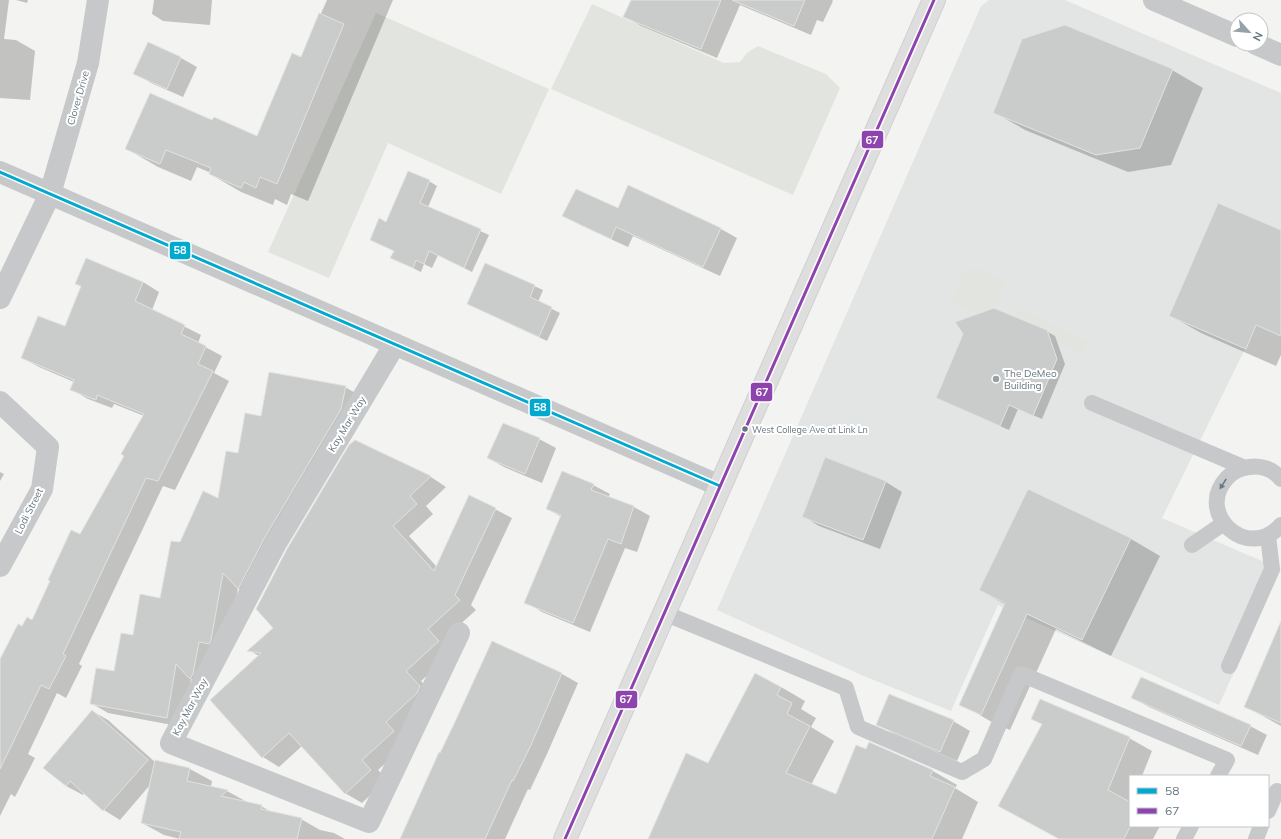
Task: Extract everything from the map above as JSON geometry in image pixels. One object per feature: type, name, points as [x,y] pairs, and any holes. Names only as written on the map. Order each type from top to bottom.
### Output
[{"type":"main road","points":[[565,839],[934,0]]},
{"type":"street","name":"Clover Drive","points":[[50,194],[88,63],[98,0]]},
{"type":"street","points":[[1154,0],[1229,33]]},
{"type":"street","points":[[1269,50],[1281,55]]},
{"type":"street","points":[[0,172],[720,486]]},
{"type":"street","points":[[0,298],[50,194]]},
{"type":"street","name":"Kay Mar Way","points":[[395,344],[276,542],[171,743],[369,822],[459,633]]},
{"type":"street","name":"Lodi Street","points":[[0,402],[48,447],[42,489],[0,566]]},
{"type":"lane","points":[[1092,403],[1243,468]]},
{"type":"lane","points":[[1281,479],[1268,469],[1256,466],[1243,468],[1232,473],[1223,482],[1218,494],[1217,506],[1220,517],[1226,527],[1235,534],[1245,538],[1257,539],[1268,536],[1281,526]]},
{"type":"lane","points":[[1192,545],[1224,523]]},
{"type":"lane","points":[[1229,666],[1272,569],[1268,536]]},
{"type":"lane","points":[[664,613],[846,688],[858,727],[962,772],[984,759],[1021,674],[1227,760],[1219,775]]},
{"type":"lane","points":[[1269,809],[1277,791],[1281,793]]},
{"type":"lane","points":[[1184,839],[1190,827]]},
{"type":"lane","points":[[1256,839],[1261,827]]},
{"type":"shaded area","points":[[989,0],[1065,0],[1281,93],[1281,266],[1245,349],[1162,518],[1281,569],[1219,705],[998,605],[951,711],[866,677],[717,610],[981,6]]},
{"type":"shaded area","points":[[592,4],[724,63],[740,62],[747,53],[758,46],[826,74],[840,88],[793,195],[551,89]]},
{"type":"shaded area","points":[[376,13],[549,89],[501,194],[388,143],[329,278],[268,252]]},
{"type":"shaded area","points":[[975,267],[1007,281],[990,319],[950,302],[965,269]]},
{"type":"shaded area","points":[[1017,309],[1089,341],[1082,354],[1052,341],[1048,330],[1015,316]]},
{"type":"building","points":[[631,0],[721,0],[701,49],[623,17]]},
{"type":"building","points":[[732,0],[805,0],[794,26]]},
{"type":"building","points":[[319,13],[344,24],[277,184],[260,177],[256,188],[244,182],[241,188],[209,174],[211,168],[166,150],[160,164],[125,149],[150,93],[212,120],[214,117],[257,136],[292,53],[301,57]]},
{"type":"building","points":[[1065,25],[1173,69],[1140,148],[1096,155],[993,113],[1022,39]]},
{"type":"building","points":[[148,42],[181,57],[167,89],[133,74]]},
{"type":"building","points":[[408,171],[430,180],[420,203],[481,229],[464,268],[429,251],[424,264],[416,260],[413,268],[390,258],[394,251],[370,240],[379,218],[386,222]]},
{"type":"building","points":[[628,185],[721,228],[703,267],[616,227],[611,239],[562,216],[576,189],[618,208]]},
{"type":"building","points":[[1218,203],[1281,230],[1281,336],[1256,325],[1246,349],[1169,316]]},
{"type":"building","points":[[86,258],[143,282],[135,301],[185,325],[181,334],[206,346],[198,364],[213,371],[158,481],[146,478],[63,654],[66,656],[49,689],[41,685],[0,769],[0,659],[18,624],[22,626],[27,617],[32,620],[50,581],[48,580],[71,530],[80,534],[124,456],[121,454],[144,414],[97,395],[96,400],[70,390],[74,380],[21,358],[38,316],[65,326],[81,286],[75,284]]},
{"type":"building","points":[[485,263],[535,285],[530,297],[552,307],[539,337],[467,304]]},
{"type":"building","name":"The DeMeo Building","points":[[994,308],[1047,330],[1057,359],[1033,416],[1009,405],[1000,426],[936,398],[963,334],[955,322]]},
{"type":"building","points":[[269,372],[346,386],[341,409],[265,537],[238,589],[223,573],[211,640],[209,644],[199,642],[193,674],[190,679],[176,664],[167,718],[90,704],[96,668],[114,671],[121,633],[133,635],[140,594],[160,598],[171,541],[180,542],[203,491],[218,498],[226,451],[238,453],[245,413],[261,416]]},
{"type":"building","points":[[503,423],[540,438],[525,474],[487,458]]},
{"type":"building","points":[[355,440],[431,476],[410,496],[417,504],[393,526],[434,571],[469,495],[496,508],[455,595],[460,600],[428,629],[439,641],[406,671],[420,686],[417,693],[386,722],[394,731],[362,760],[371,770],[345,794],[289,733],[262,758],[210,700],[261,653],[247,651],[273,628],[256,609],[287,549],[349,445]]},
{"type":"building","points":[[825,457],[886,481],[863,540],[802,517]]},
{"type":"building","points":[[562,471],[594,484],[591,490],[634,506],[621,544],[608,539],[573,623],[524,603],[561,515],[546,509]]},
{"type":"building","points":[[1028,489],[1131,538],[1082,640],[1027,614],[981,715],[959,705],[1005,603],[979,590]]},
{"type":"building","points":[[1281,621],[1281,723],[1244,707]]},
{"type":"building","points":[[492,641],[562,673],[531,745],[513,781],[512,780],[485,839],[400,839],[439,752],[440,753],[454,724]]},
{"type":"building","points":[[755,673],[781,687],[777,695],[792,703],[787,714],[810,726],[786,773],[836,794],[856,745],[866,749],[869,742],[933,770],[930,776],[955,787],[932,839],[648,839],[686,753],[708,763]]},
{"type":"building","points":[[1141,677],[1251,725],[1241,746],[1131,698]]},
{"type":"building","points":[[889,694],[954,720],[940,752],[876,725]]},
{"type":"building","points":[[1040,699],[1130,737],[1108,790],[1129,801],[1130,827],[1124,839],[1059,839],[998,806],[1042,724],[1031,719]]},
{"type":"building","points":[[92,710],[148,760],[103,811],[70,781],[66,786],[43,768]]},
{"type":"building","points":[[155,760],[190,768],[187,781],[228,790],[221,796],[262,805],[261,809],[302,818],[297,839],[179,839],[181,832],[141,823]]},
{"type":"transit line","name":"67","points":[[565,839],[934,0]]},
{"type":"transit line","name":"58","points":[[0,172],[720,486]]},
{"type":"place","name":"The DeMeo Building","points":[[996,379]]},
{"type":"place","name":"West College Ave at Link Ln","points":[[745,429]]}]
